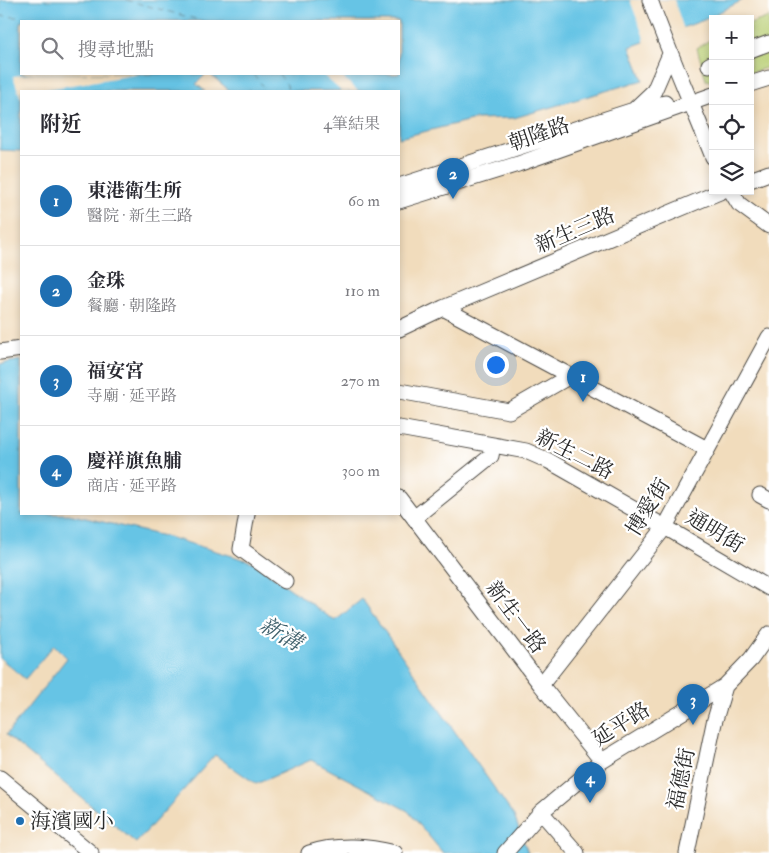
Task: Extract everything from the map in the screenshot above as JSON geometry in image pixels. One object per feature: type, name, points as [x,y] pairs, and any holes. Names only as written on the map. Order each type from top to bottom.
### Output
[{"type":"street","points":[[650,0],[670,54],[710,150]]},
{"type":"street","points":[[754,49],[769,43]]},
{"type":"street","points":[[634,110],[654,91],[670,54]]},
{"type":"street","points":[[754,83],[769,78]]},
{"type":"street","name":"朝隆路","points":[[400,201],[518,164],[709,96]]},
{"type":"street","name":"朝隆路","points":[[400,186],[634,110],[660,104],[691,102]]},
{"type":"street","points":[[754,179],[769,173]]},
{"type":"street","name":"新生三路","points":[[400,329],[443,308],[712,195]]},
{"type":"street","points":[[733,195],[739,204],[769,226]]},
{"type":"street","points":[[443,308],[707,449]]},
{"type":"street","name":"博愛街","points":[[541,685],[665,526],[769,337]]},
{"type":"street","points":[[0,352],[20,349]]},
{"type":"street","points":[[400,391],[509,411],[570,376]]},
{"type":"street","name":"新生二路","points":[[400,428],[526,451],[549,461],[665,526]]},
{"type":"street","points":[[414,518],[491,456],[493,445]]},
{"type":"street","name":"新生一路","points":[[400,499],[541,685],[602,761]]},
{"type":"street","points":[[247,515],[241,549],[285,581]]},
{"type":"street","name":"通明街","points":[[665,526],[769,588]]},
{"type":"street","name":"延平路","points":[[505,853],[541,812],[602,761],[725,686],[751,659],[769,634]]},
{"type":"street","name":"福德街","points":[[687,853],[714,723],[725,686]]},
{"type":"street","points":[[0,778],[91,853]]},
{"type":"street","points":[[541,812],[577,853]]},
{"type":"street","points":[[309,853],[324,848],[355,847],[395,853]]},
{"type":"green space","points":[[769,17],[769,67],[754,72],[754,60],[754,23]]},
{"type":"green space","points":[[709,40],[709,81],[706,80],[697,48]]},
{"type":"water","points":[[0,0],[743,0],[714,15],[709,15],[709,17],[704,20],[630,47],[643,80],[514,118],[475,119],[400,138],[400,90],[229,90],[211,75],[400,75],[400,20],[20,20],[20,75],[205,75],[196,84],[204,90],[20,90],[20,151],[0,150]]},
{"type":"water","name":"新溝","points":[[20,360],[20,515],[73,515],[168,537],[253,562],[335,621],[362,599],[514,816],[528,853],[443,853],[408,811],[311,760],[256,784],[215,755],[136,843],[6,735],[67,658],[54,645],[25,679],[0,658],[0,364]]},
{"type":"pier","points":[[630,0],[674,0],[684,30],[645,45]]},
{"type":"pier","points":[[134,75],[41,90],[20,90],[20,96],[13,76]]},
{"type":"pier","points":[[323,75],[340,75],[357,90],[340,90]]},
{"type":"ferry route","points":[[126,0],[199,20]]},
{"type":"ferry route","points":[[0,16],[66,20]]},
{"type":"ferry route","points":[[254,75],[266,90]]},
{"type":"ferry route","points":[[280,75],[287,85],[288,90]]},
{"type":"place","name":"金珠","points":[[453,199]]},
{"type":"place","name":"東港衛生所","points":[[583,402]]},
{"type":"place","name":"福安宮","points":[[693,725]]},
{"type":"place","name":"慶祥旗魚脯","points":[[590,803]]},
{"type":"place","name":"海濱國小","points":[[20,821]]}]
